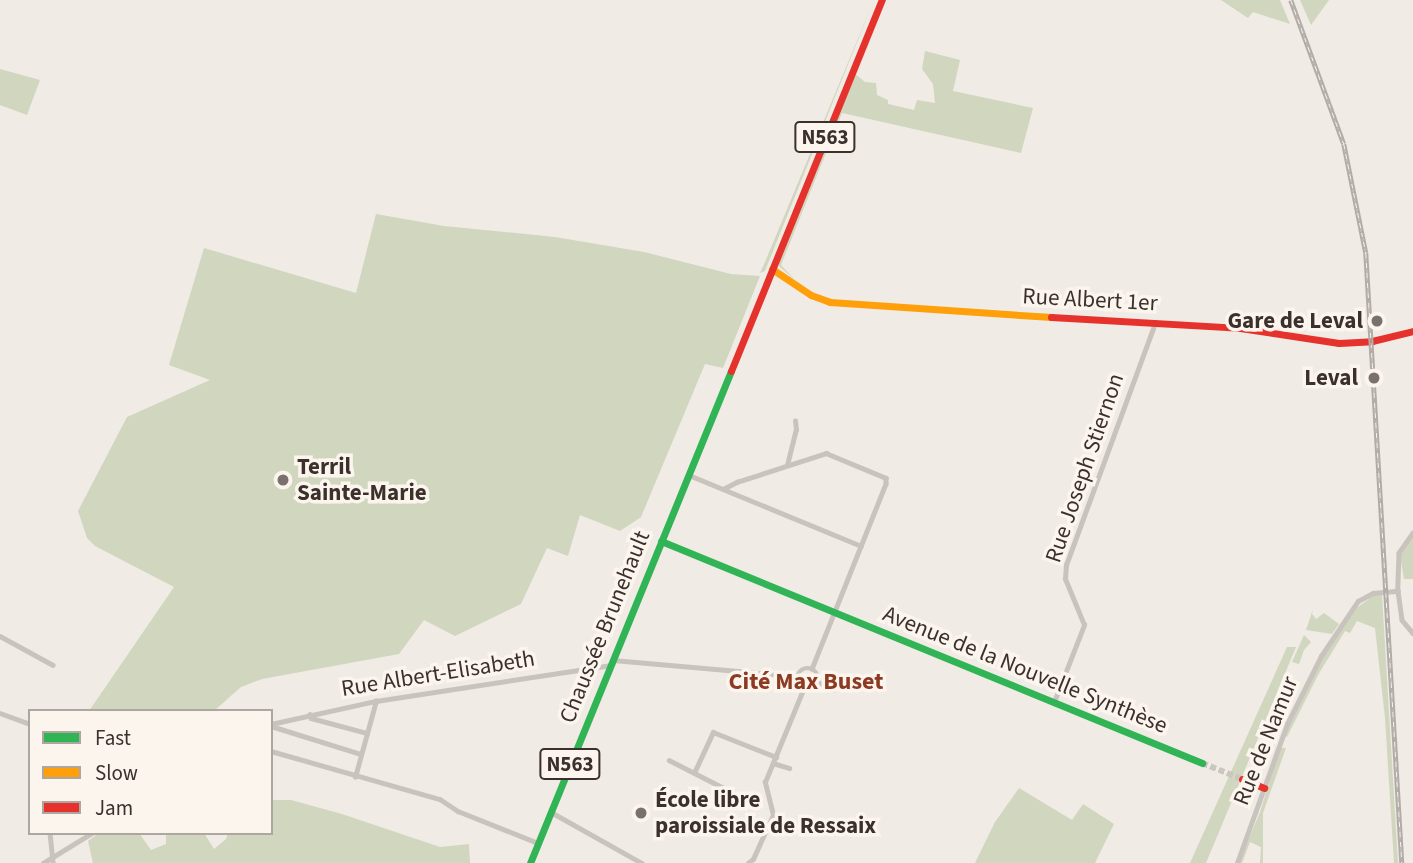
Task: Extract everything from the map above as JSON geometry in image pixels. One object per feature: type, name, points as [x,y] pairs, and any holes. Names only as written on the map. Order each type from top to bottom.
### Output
[{"type":"street","name":"N563","points":[[771,271],[882,0]]},
{"type":"street","name":"Rue Albert 1er","points":[[771,271],[811,295],[830,302],[1240,328],[1339,343],[1383,340],[1413,331]]},
{"type":"street","name":"Chaussée Brunehault","points":[[530,863],[771,271]]},
{"type":"street","name":"Rue Joseph Stiernon","points":[[1054,702],[1084,625],[1065,579],[1066,565],[1155,323]]},
{"type":"street","points":[[786,466],[796,430],[795,421]]},
{"type":"street","points":[[723,489],[826,453],[884,476],[886,484],[812,669]]},
{"type":"street","points":[[689,475],[861,546]]},
{"type":"street","points":[[1413,533],[1399,553],[1398,591],[1402,620],[1413,633]]},
{"type":"street","name":"Avenue de la Nouvelle Synthèse","points":[[661,541],[1202,763]]},
{"type":"street","name":"Rue de Namur","points":[[1237,863],[1287,724],[1340,625],[1366,596],[1398,591]]},
{"type":"street","points":[[0,636],[53,665]]},
{"type":"street","name":"Rue Albert-Elisabeth","points":[[273,724],[376,701],[612,663],[797,676]]},
{"type":"street","points":[[803,669],[812,669],[817,673],[818,682],[814,688],[803,690],[797,684],[797,676],[803,669]]},
{"type":"street","points":[[818,682],[833,689]]},
{"type":"street","points":[[753,862],[772,815],[765,787],[803,690]]},
{"type":"street","points":[[355,777],[376,701]]},
{"type":"street","points":[[0,713],[28,723]]},
{"type":"street","points":[[310,714],[312,718],[367,733]]},
{"type":"street","points":[[273,726],[361,754]]},
{"type":"street","points":[[694,773],[713,732],[789,768]]},
{"type":"street","points":[[273,752],[440,799],[458,811],[538,843]]},
{"type":"street","points":[[669,760],[728,790]]},
{"type":"street","points":[[1242,779],[1264,788]]},
{"type":"street","points":[[551,812],[642,863]]},
{"type":"street","points":[[50,835],[53,861]]},
{"type":"street","points":[[43,863],[53,861],[89,835]]},
{"type":"green space","points":[[874,0],[765,271],[760,273],[765,262]]},
{"type":"green space","points":[[1221,0],[1280,0],[1290,24],[1253,12],[1248,18]]},
{"type":"green space","points":[[1300,0],[1329,0],[1311,25]]},
{"type":"green space","points":[[925,51],[960,60],[953,91],[1033,108],[1021,153],[842,113],[781,265],[795,280],[779,266],[779,258],[854,73],[865,82],[876,83],[877,95],[888,100],[888,104],[914,110],[917,100],[935,103],[933,84],[922,69]]},
{"type":"green space","points":[[0,69],[40,80],[27,115],[0,105]]},
{"type":"green space","points":[[376,214],[444,226],[555,237],[644,252],[731,274],[760,276],[723,368],[705,364],[641,517],[620,531],[580,515],[568,556],[547,548],[521,604],[455,636],[424,620],[399,654],[262,679],[241,687],[216,709],[90,709],[174,587],[95,546],[87,538],[78,511],[127,417],[210,380],[169,365],[204,248],[356,293]]},
{"type":"green space","points":[[1413,535],[1413,579],[1404,579],[1400,555]]},
{"type":"green space","points":[[1376,594],[1382,595],[1398,863],[1394,863],[1385,718],[1375,628],[1357,621],[1350,633],[1345,631],[1318,675],[1287,737],[1284,735],[1323,655],[1355,609]]},
{"type":"green space","points":[[1313,609],[1312,614],[1316,619],[1324,613],[1339,624],[1332,634],[1306,630]]},
{"type":"green space","points":[[1304,635],[1311,642],[1304,650],[1299,664],[1292,662]]},
{"type":"green space","points":[[1287,647],[1296,647],[1206,863],[1190,863]]},
{"type":"green space","points":[[1280,748],[1286,748],[1263,813],[1263,863],[1260,863],[1261,847],[1250,842],[1242,863],[1239,863],[1260,812]]},
{"type":"green space","points":[[1019,788],[1072,820],[1083,804],[1114,824],[1095,863],[975,863],[995,822]]},
{"type":"green space","points":[[273,800],[291,800],[440,847],[469,844],[470,863],[93,863],[88,841],[96,835],[140,835],[151,850],[166,844],[166,835],[205,835],[214,849],[227,835],[273,835]]},
{"type":"tunnel","points":[[1202,763],[1242,779]]},
{"type":"railway","points":[[1291,0],[1344,144],[1366,253],[1402,863]]},
{"type":"traffic: fast","points":[[530,863],[731,371]]},
{"type":"traffic: fast","points":[[661,541],[1202,763]]},
{"type":"traffic: slow","points":[[772,269],[811,295],[830,302],[1051,317]]},
{"type":"traffic: jam","points":[[731,371],[882,0]]},
{"type":"traffic: jam","points":[[1051,317],[1240,328],[1339,343],[1372,341],[1413,331]]},
{"type":"traffic: jam","points":[[1242,779],[1264,788]]},
{"type":"place","name":"Gare de Leval","points":[[1377,321]]},
{"type":"place","name":"Leval","points":[[1374,378]]},
{"type":"place","name":"Terril Sainte-Marie","points":[[283,480]]},
{"type":"place","name":"École libre paroissiale de Ressaix","points":[[641,813]]},
{"type":"district","name":"Cité Max Buset","points":[[806,682]]}]
